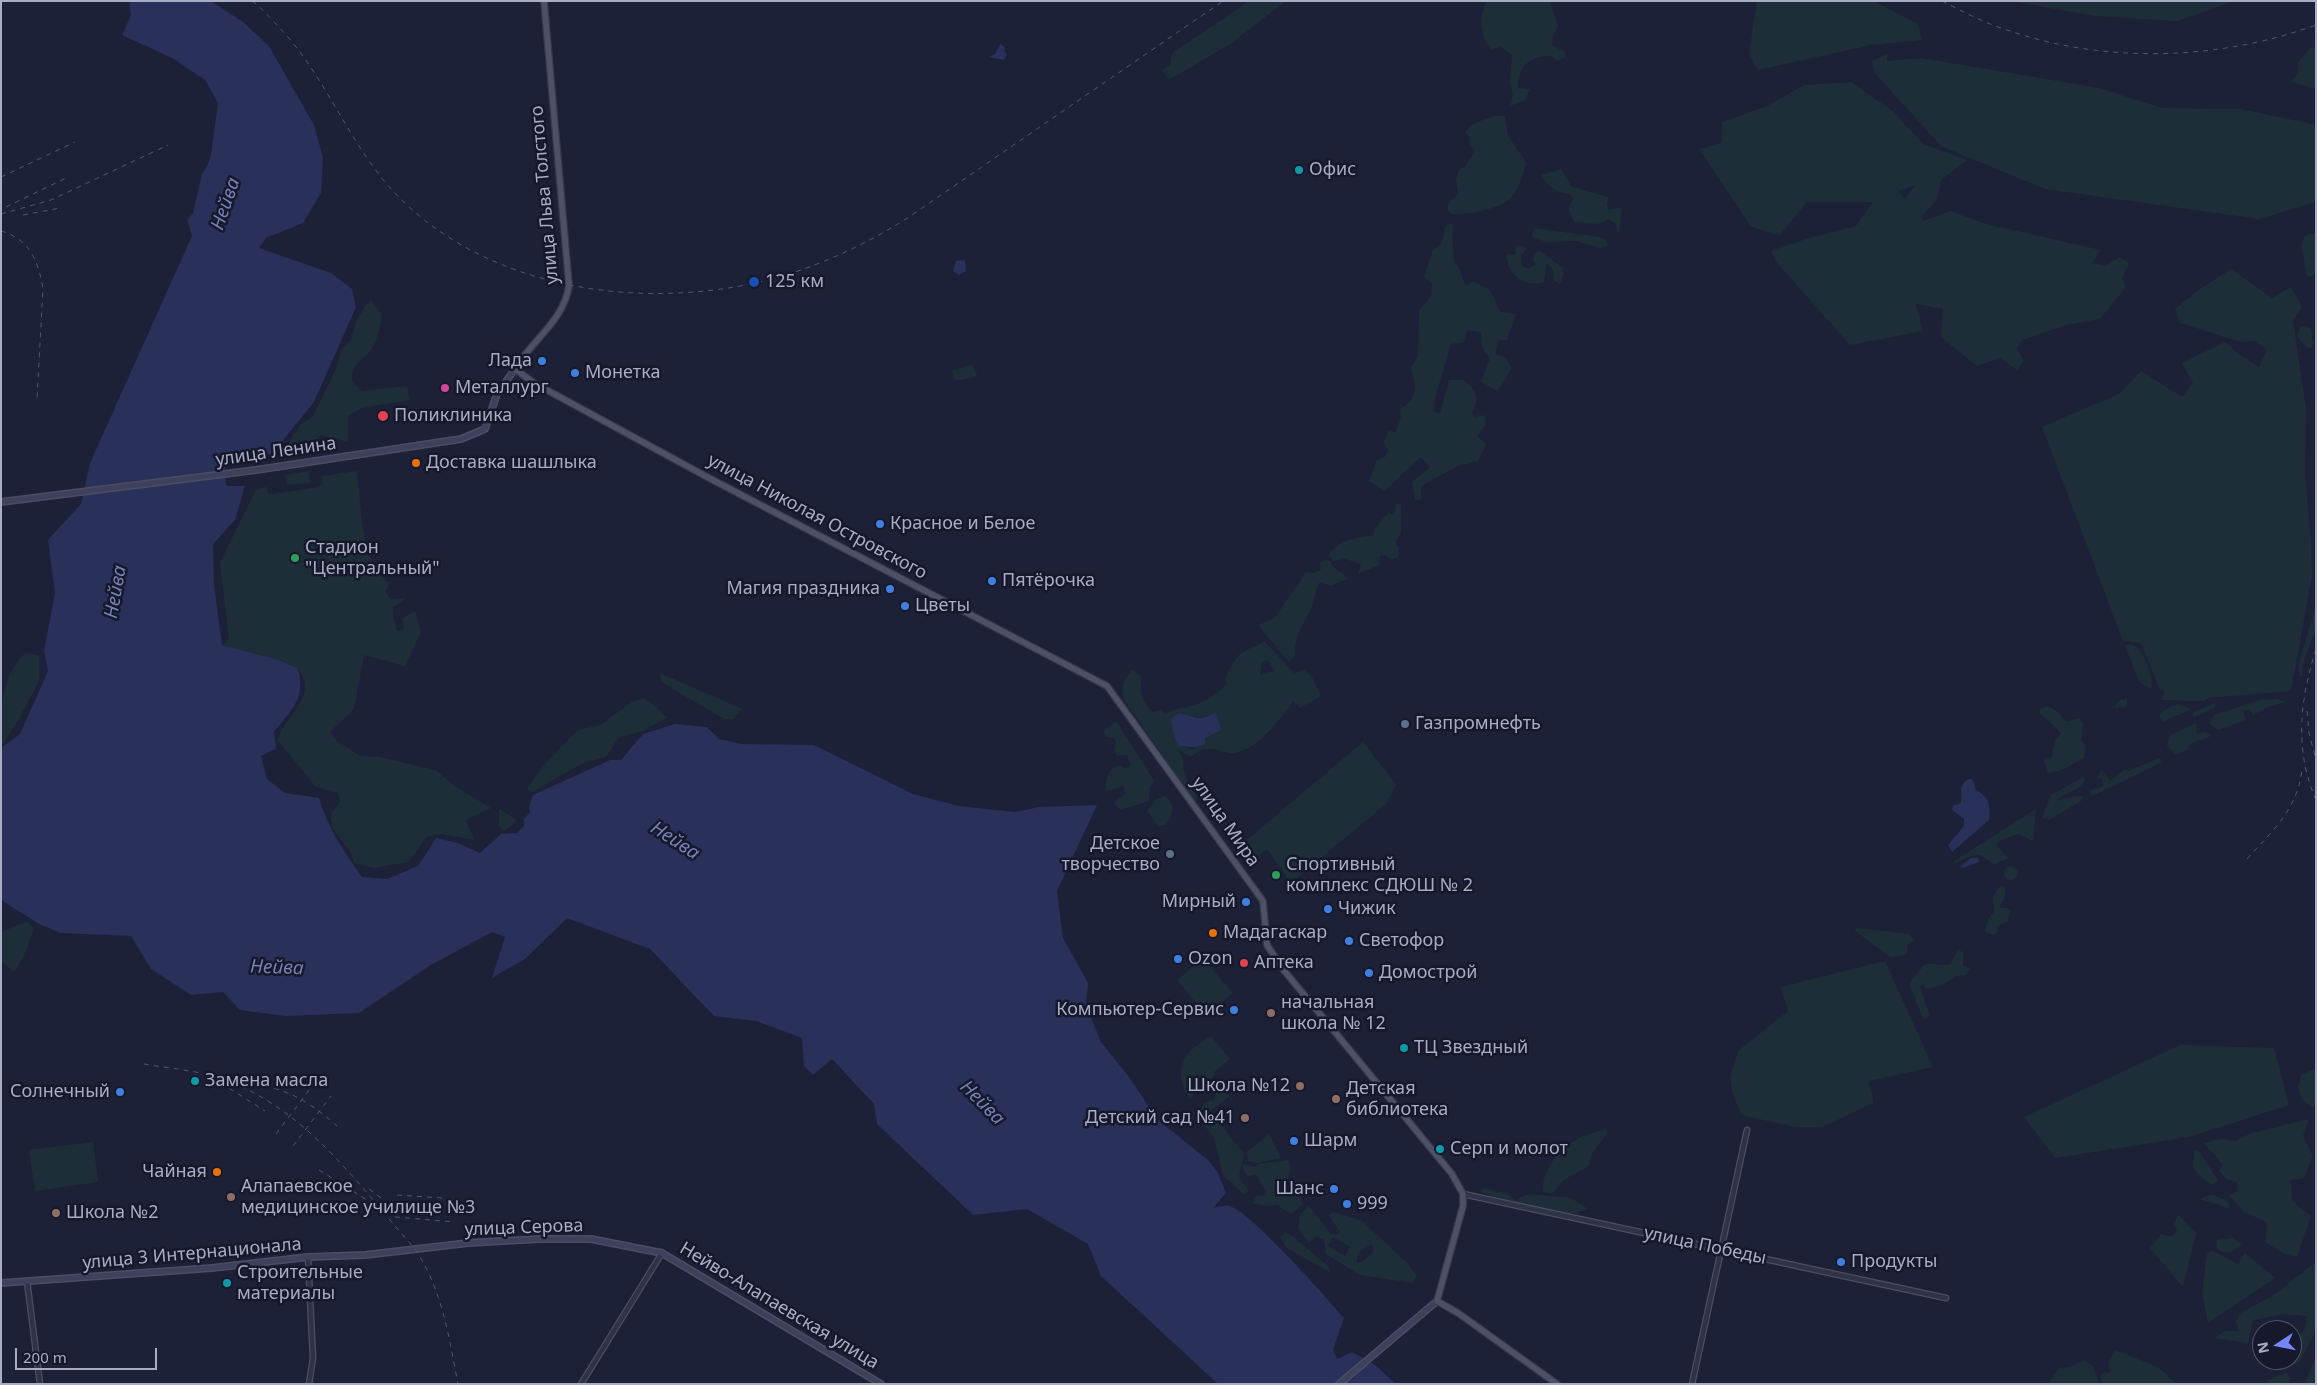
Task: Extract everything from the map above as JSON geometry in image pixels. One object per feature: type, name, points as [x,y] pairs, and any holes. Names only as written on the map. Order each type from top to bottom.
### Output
[{"type":"main road","name":"улица Льва Толстого","points":[[515,369],[560,312],[567,298],[569,286],[544,1]]},
{"type":"main road","name":"улица Ленина","points":[[1,502],[256,470],[382,449],[461,440],[476,434],[487,425],[497,394],[515,369]]},
{"type":"main road","name":"улица Николая Островского","points":[[515,369],[534,383],[709,478],[1107,686]]},
{"type":"main road","name":"улица Мира","points":[[1107,686],[1263,901],[1267,945],[1282,968],[1452,1174],[1463,1194]]},
{"type":"main road","points":[[1339,1384],[1437,1301],[1463,1206],[1463,1194]]},
{"type":"main road","name":"улица Серова","points":[[415,1249],[468,1243],[562,1239],[591,1240],[662,1253]]},
{"type":"main road","name":"улица 3 Интернационала","points":[[1,1283],[212,1268],[308,1257],[365,1255],[415,1249]]},
{"type":"main road","name":"Нейво-Алапаевская улица","points":[[662,1253],[881,1384]]},
{"type":"main road","points":[[1437,1301],[1458,1313],[1558,1384]]},
{"type":"street","points":[[1692,1384],[1748,1130]]},
{"type":"street","name":"улица Победы","points":[[1463,1194],[1946,1298]]},
{"type":"street","points":[[581,1384],[662,1253]]},
{"type":"street","points":[[308,1257],[313,1358],[309,1384]]},
{"type":"street","points":[[26,1282],[40,1384]]},
{"type":"shaded area","points":[[1249,1],[1286,1],[1230,44],[1169,80],[1162,70],[1170,65],[1172,53]]},
{"type":"shaded area","points":[[1487,1],[1550,1],[1558,26],[1552,40],[1553,46],[1565,52],[1565,58],[1557,61],[1552,56],[1544,56],[1537,57],[1527,63],[1520,74],[1518,88],[1530,89],[1525,100],[1510,106],[1513,96],[1510,83],[1512,56],[1501,46],[1491,50],[1484,39],[1481,20]]},
{"type":"shaded area","points":[[1757,1],[1874,1],[1918,24],[1922,40],[1871,45],[1758,70],[1749,54]]},
{"type":"shaded area","points":[[2010,1],[2235,1],[2177,21],[2096,16]]},
{"type":"shaded area","points":[[2316,47],[2316,89],[2291,82],[2298,73],[2298,62],[2311,48]]},
{"type":"shaded area","points":[[1887,54],[1887,61],[1921,58],[2099,88],[2162,108],[2241,109],[2316,125],[2316,202],[2259,219],[2045,189],[1941,146],[1874,72],[1872,61]]},
{"type":"shaded area","points":[[1851,82],[1894,112],[1923,144],[1967,160],[1941,180],[1937,200],[1922,216],[1923,221],[1950,211],[1986,224],[2101,250],[2092,263],[2105,266],[2120,257],[2129,263],[2122,278],[2126,287],[2100,319],[2066,325],[2022,340],[2017,349],[2024,361],[2017,370],[2000,358],[1977,366],[1941,337],[1943,309],[1916,304],[1923,331],[1850,345],[1777,263],[1771,251],[1806,239],[1856,226],[1873,202],[1807,202],[1779,236],[1751,226],[1699,149],[1722,143],[1722,122],[1767,106],[1804,85]],"holes":[[[1915,185],[1915,186],[1905,199],[1898,191]]]},
{"type":"shaded area","points":[[1495,116],[1505,116],[1508,136],[1527,163],[1519,186],[1510,199],[1495,207],[1477,212],[1451,214],[1447,209],[1449,202],[1458,194],[1456,179],[1459,169],[1465,167],[1475,151],[1469,142],[1470,137],[1465,133],[1474,124]]},
{"type":"shaded area","points":[[1561,169],[1572,187],[1608,197],[1607,205],[1609,210],[1622,207],[1619,235],[1616,225],[1609,219],[1600,224],[1575,222],[1569,210],[1573,199],[1570,194],[1553,189],[1541,175]]},
{"type":"shaded area","points":[[1453,223],[1454,262],[1460,270],[1466,286],[1473,281],[1490,290],[1500,312],[1516,314],[1507,340],[1499,340],[1495,354],[1505,357],[1512,368],[1498,391],[1481,382],[1490,358],[1482,347],[1481,332],[1467,330],[1464,342],[1451,344],[1435,398],[1434,412],[1440,413],[1449,380],[1464,380],[1476,395],[1476,403],[1472,414],[1476,417],[1485,415],[1486,425],[1477,436],[1486,444],[1478,461],[1458,466],[1421,486],[1421,500],[1415,500],[1412,482],[1430,467],[1421,457],[1384,491],[1369,481],[1377,460],[1385,457],[1388,451],[1384,442],[1388,431],[1396,432],[1401,417],[1400,409],[1413,396],[1415,386],[1410,368],[1418,357],[1419,310],[1431,297],[1432,284],[1424,277],[1433,250],[1441,245],[1446,225]]},
{"type":"shaded area","points":[[1533,228],[1600,237],[1606,240],[1608,245],[1601,248],[1575,241],[1545,242],[1532,236]]},
{"type":"shaded area","points":[[2316,233],[2316,272],[2311,277],[2307,275],[2301,245],[2305,235]]},
{"type":"shaded area","points":[[1517,245],[1527,248],[1521,255],[1522,266],[1529,269],[1536,264],[1533,259],[1535,253],[1540,251],[1563,268],[1560,284],[1554,281],[1553,270],[1547,263],[1544,282],[1529,283],[1513,274],[1506,254],[1515,255]]},
{"type":"shaded area","points":[[2231,269],[2272,298],[2291,287],[2302,307],[2293,320],[2306,409],[2305,474],[2312,576],[2291,691],[2208,698],[2204,701],[2162,700],[2165,691],[2160,690],[2141,643],[2123,641],[2042,427],[2119,394],[2141,371],[2182,397],[2193,383],[2182,363],[2225,342],[2240,355],[2259,367],[2267,350],[2254,341],[2241,342],[2180,323],[2175,309],[2200,289]]},
{"type":"shaded area","points":[[370,299],[382,314],[377,339],[372,348],[354,368],[352,382],[362,391],[407,386],[410,400],[362,408],[348,416],[348,442],[321,435],[307,452],[280,456],[300,425],[313,416],[336,369],[342,348],[351,340],[356,321]]},
{"type":"shaded area","points":[[2300,326],[2311,328],[2313,344],[2311,348],[2306,347],[2297,336]]},
{"type":"shaded area","points":[[972,364],[977,375],[975,377],[955,381],[952,371]]},
{"type":"shaded area","points":[[309,471],[310,481],[308,483],[287,485],[285,475]]},
{"type":"shaded area","points":[[357,471],[361,517],[367,548],[372,562],[390,584],[385,592],[391,599],[407,598],[393,607],[397,631],[404,629],[402,618],[415,611],[421,632],[405,666],[364,655],[354,709],[330,732],[337,741],[360,756],[380,757],[435,770],[455,786],[491,808],[465,820],[475,840],[441,834],[427,837],[408,862],[373,868],[354,863],[350,851],[332,828],[331,813],[340,802],[338,793],[316,787],[278,741],[280,733],[305,692],[305,681],[298,668],[279,660],[222,645],[229,639],[220,563],[256,489],[267,487],[268,493],[273,494],[319,487],[323,483],[322,476]]},
{"type":"shaded area","points":[[1396,503],[1401,505],[1401,533],[1395,542],[1399,548],[1398,557],[1390,560],[1386,555],[1380,556],[1379,565],[1358,574],[1361,564],[1345,559],[1333,561],[1329,555],[1337,546],[1355,538],[1373,536],[1375,528],[1389,512],[1394,516]]},
{"type":"shaded area","points":[[1324,560],[1330,561],[1333,567],[1349,578],[1331,586],[1320,582],[1311,609],[1297,638],[1295,655],[1289,662],[1258,625],[1274,619],[1306,572],[1314,573],[1321,569],[1320,563]]},
{"type":"shaded area","points":[[2316,605],[2316,627],[2303,664],[2302,676],[2299,676],[2299,663]]},
{"type":"shaded area","points":[[1264,641],[1294,673],[1304,670],[1312,677],[1321,696],[1300,708],[1292,701],[1291,706],[1261,739],[1239,752],[1227,753],[1206,749],[1191,757],[1178,749],[1186,778],[1197,797],[1195,802],[1125,701],[1122,691],[1123,684],[1132,669],[1141,677],[1142,692],[1146,704],[1153,712],[1161,710],[1165,714],[1200,703],[1215,695],[1227,684],[1225,678],[1239,655]],"holes":[[[1267,660],[1275,671],[1260,675],[1262,662]],[[1182,713],[1200,718],[1216,713],[1214,734],[1208,735],[1192,749],[1179,746]]]},
{"type":"shaded area","points":[[2131,644],[2136,646],[2143,656],[2150,672],[2152,689],[2140,683],[2125,646]]},
{"type":"shaded area","points":[[25,653],[39,655],[39,681],[19,719],[1,746],[1,720],[6,684],[17,663]]},
{"type":"shaded area","points":[[660,673],[742,709],[734,719],[724,719],[661,682]]},
{"type":"shaded area","points":[[644,698],[667,718],[643,731],[619,737],[606,757],[583,763],[532,792],[527,789],[545,764],[578,730],[600,725],[632,702]]},
{"type":"shaded area","points":[[2127,698],[2127,706],[2115,708],[2117,701]]},
{"type":"shaded area","points":[[2277,699],[2286,702],[2270,706],[2253,715],[2250,709],[2243,711],[2246,720],[2218,730],[2209,723],[2214,715],[2259,700]]},
{"type":"shaded area","points":[[2215,703],[2215,708],[2194,717],[2192,713]]},
{"type":"shaded area","points":[[2179,705],[2192,709],[2162,722],[2159,714],[2171,706]]},
{"type":"shaded area","points":[[2048,706],[2059,713],[2066,722],[2079,718],[2083,724],[2081,740],[2086,746],[2084,758],[2062,770],[2048,773],[2044,760],[2052,757],[2055,740],[2061,733],[2040,713],[2040,709]]},
{"type":"shaded area","points":[[1116,721],[1155,782],[1150,786],[1149,801],[1120,810],[1114,802],[1125,794],[1123,786],[1106,790],[1107,778],[1111,770],[1118,765],[1125,768],[1131,767],[1127,754],[1117,756],[1114,750],[1116,743],[1114,738],[1106,737],[1104,730]]},
{"type":"shaded area","points":[[2196,723],[2197,733],[2205,732],[2211,736],[2190,744],[2187,750],[2176,755],[2167,746],[2170,735]]},
{"type":"shaded area","points":[[1363,742],[1396,784],[1387,803],[1291,883],[1267,849],[1255,859],[1242,844]]},
{"type":"shaded area","points":[[2160,758],[2161,763],[2092,796],[2089,791],[2103,786],[2102,778],[2096,779],[2102,770],[2110,781],[2125,769],[2128,771]]},
{"type":"shaded area","points":[[2084,777],[2085,780],[2078,788],[2057,801],[2076,796],[2084,797],[2081,801],[2049,820],[2042,818],[2051,795]]},
{"type":"shaded area","points":[[1166,796],[1172,807],[1172,814],[1166,825],[1158,826],[1147,811],[1157,799]]},
{"type":"shaded area","points":[[499,809],[516,821],[506,830],[502,830],[499,825]]},
{"type":"shaded area","points":[[2036,809],[2033,841],[2019,834],[1998,841],[1997,846],[2008,858],[1994,865],[1980,855],[1970,856],[1955,864],[1954,861]]},
{"type":"shaded area","points":[[2008,866],[2014,866],[2018,873],[2014,880],[2008,880],[2004,876],[2004,870]]},
{"type":"shaded area","points":[[2000,886],[2004,886],[2005,892],[2000,905],[2001,908],[2007,908],[2010,911],[2008,921],[1996,926],[1998,930],[1995,935],[1985,932],[1988,919],[1994,912],[1993,897]]},
{"type":"shaded area","points":[[28,921],[34,929],[23,958],[14,972],[1,961],[1,932]]},
{"type":"shaded area","points":[[1856,928],[1909,934],[1914,940],[1907,945],[1907,955],[1890,957],[1855,931]]},
{"type":"shaded area","points":[[1958,950],[1963,952],[1963,966],[1970,968],[1966,975],[1956,976],[1943,985],[1926,989],[1924,984],[1920,987],[1930,1016],[1924,1020],[1910,987],[1910,982],[1925,964],[1950,964]]},
{"type":"shaded area","points":[[1203,959],[1233,993],[1206,1015],[1177,980]]},
{"type":"shaded area","points":[[1885,961],[1933,1067],[1869,1081],[1874,1103],[1822,1127],[1795,1127],[1741,1115],[1732,1091],[1730,1077],[1738,1051],[1788,1011],[1781,987]]},
{"type":"shaded area","points":[[1211,1036],[1230,1059],[1215,1071],[1212,1079],[1204,1082],[1190,1098],[1187,1095],[1182,1080],[1182,1065],[1186,1056],[1196,1046]]},
{"type":"shaded area","points":[[2180,1045],[2274,1048],[2289,1105],[2189,1137],[2055,1158],[2024,1117]]},
{"type":"shaded area","points":[[2316,1068],[2316,1106],[2312,1107],[2302,1100],[2298,1087],[2301,1075]]},
{"type":"shaded area","points":[[1222,1087],[1230,1096],[1210,1111],[1244,1154],[1239,1177],[1249,1191],[1244,1195],[1223,1175],[1214,1138],[1198,1117],[1204,1104],[1215,1099],[1215,1093]]},
{"type":"shaded area","points":[[2309,1119],[2303,1136],[2313,1156],[2304,1178],[2291,1180],[2292,1201],[2311,1216],[2297,1257],[2284,1254],[2265,1242],[2267,1222],[2244,1212],[2229,1195],[2238,1191],[2237,1182],[2227,1179],[2219,1171],[2223,1165],[2204,1143],[2221,1139],[2236,1141],[2249,1134]]},
{"type":"shaded area","points":[[1605,1129],[1608,1132],[1592,1154],[1589,1166],[1565,1179],[1552,1194],[1543,1192],[1545,1175],[1553,1160],[1565,1148],[1582,1137]]},
{"type":"shaded area","points":[[1269,1134],[1281,1158],[1258,1163],[1248,1161],[1247,1152]]},
{"type":"shaded area","points":[[93,1142],[98,1182],[35,1191],[29,1150]]},
{"type":"shaded area","points":[[2194,1150],[2198,1150],[2218,1180],[2213,1185],[2202,1178],[2193,1168]]},
{"type":"shaded area","points":[[1288,1160],[1291,1166],[1288,1179],[1296,1186],[1303,1204],[1291,1214],[1277,1205],[1268,1206],[1252,1203],[1257,1195],[1265,1196],[1267,1192],[1256,1175],[1248,1176],[1242,1169],[1243,1164],[1255,1167],[1258,1164]]},
{"type":"shaded area","points":[[1483,1188],[1508,1194],[1515,1200],[1529,1194],[1571,1198],[1588,1209],[1568,1215],[1510,1202],[1480,1192]]},
{"type":"shaded area","points":[[2213,1195],[2227,1201],[2230,1206],[2227,1209],[2218,1204],[2201,1200],[2205,1196]]},
{"type":"shaded area","points":[[1309,1206],[1330,1233],[1337,1235],[1340,1232],[1329,1215],[1333,1212],[1361,1220],[1407,1263],[1417,1276],[1413,1283],[1360,1275],[1326,1254],[1324,1239],[1315,1237],[1309,1243],[1298,1229],[1300,1214]],"holes":[[[1333,1237],[1350,1247],[1345,1256],[1328,1246]],[[1372,1244],[1374,1251],[1362,1262],[1357,1263],[1358,1253]]]},
{"type":"shaded area","points":[[2178,1215],[2196,1233],[2183,1287],[2150,1248],[2161,1234],[2172,1237],[2177,1230],[2174,1224]]},
{"type":"shaded area","points":[[1285,1232],[1295,1238],[1329,1267],[1331,1273],[1287,1248],[1280,1237]]},
{"type":"shaded area","points":[[2232,1238],[2242,1244],[2230,1252],[2217,1249],[2217,1240]]},
{"type":"shaded area","points":[[2211,1250],[2238,1264],[2245,1253],[2275,1278],[2208,1323],[2202,1292],[2207,1254]]},
{"type":"shaded area","points":[[2316,1262],[2316,1329],[2302,1358],[2302,1332],[2305,1329],[2307,1316],[2285,1314],[2252,1320],[2248,1343],[2214,1338],[2225,1331],[2239,1331],[2236,1322],[2239,1314],[2275,1294]]},
{"type":"shaded area","points":[[2115,1350],[2158,1367],[2177,1384],[2102,1384],[2100,1375],[2104,1372],[2110,1373],[2108,1362]]},
{"type":"shaded area","points":[[2316,1358],[2316,1384],[2304,1384]]},
{"type":"shaded area","points":[[2084,1360],[2093,1366],[2099,1384],[2047,1384],[2060,1368],[2073,1366]]},
{"type":"shaded area","points":[[2286,1373],[2291,1379],[2288,1384],[2268,1384],[2267,1380]]},
{"type":"water","name":"Нейва","points":[[129,1],[211,1],[243,22],[269,46],[314,125],[323,157],[321,193],[303,223],[266,238],[259,248],[331,273],[352,289],[356,307],[314,402],[284,439],[276,453],[225,462],[226,486],[245,486],[235,520],[213,544],[214,585],[222,645],[279,660],[298,668],[300,679],[299,696],[296,703],[274,732],[276,749],[261,756],[267,779],[285,793],[319,798],[337,839],[362,877],[387,879],[418,866],[436,838],[458,843],[480,853],[501,834],[517,833],[524,826],[524,819],[530,812],[529,807],[533,795],[610,760],[621,760],[643,734],[675,724],[707,727],[719,739],[741,744],[814,745],[913,794],[959,806],[1015,812],[1039,807],[1097,805],[1057,891],[1063,938],[1088,983],[1086,1005],[1101,1042],[1129,1077],[1157,1119],[1209,1161],[1218,1173],[1226,1193],[1213,1208],[1229,1206],[1252,1222],[1269,1237],[1344,1318],[1333,1350],[1337,1359],[1352,1352],[1374,1364],[1396,1384],[1218,1384],[1101,1276],[1088,1244],[1027,1209],[973,1215],[877,1124],[874,1104],[832,1059],[813,1075],[804,1066],[802,1038],[756,1021],[714,1016],[650,949],[567,918],[525,959],[492,978],[505,937],[492,932],[431,965],[359,1013],[285,1016],[240,1010],[223,992],[191,995],[151,969],[131,936],[61,933],[39,924],[1,900],[1,748],[20,734],[48,671],[44,651],[55,593],[48,540],[81,504],[90,463],[192,236],[187,220],[193,213],[202,174],[211,155],[218,103],[205,80],[172,58],[122,35],[131,15]]},
{"type":"water","points":[[1000,44],[1005,47],[1004,51],[1007,54],[1004,60],[989,57],[995,54]]},
{"type":"water","points":[[965,260],[966,271],[959,275],[953,271],[956,261]]},
{"type":"water","points":[[1216,712],[1221,730],[1205,738],[1205,744],[1201,746],[1178,746],[1171,719],[1182,713],[1201,718]]},
{"type":"water","points":[[1969,779],[1973,780],[1976,791],[1984,795],[1988,802],[1989,820],[1952,852],[1948,845],[1964,826],[1964,819],[1952,810],[1953,806],[1961,803],[1963,784]]},
{"type":"water","points":[[1971,858],[1978,858],[1979,862],[1963,868],[1960,867]]},
{"type":"railway","points":[[252,1],[292,42],[376,170],[392,190],[431,225],[476,253],[524,273],[576,286],[629,293],[683,293],[735,287],[802,270],[880,235],[1223,1]]},
{"type":"railway","points":[[1942,1],[2004,29],[2042,40],[2120,53],[2160,54],[2239,46],[2278,37],[2316,25]]},
{"type":"railway","points":[[1,177],[75,142]]},
{"type":"railway","points":[[1,214],[51,200],[168,145]]},
{"type":"railway","points":[[6,207],[66,178]]},
{"type":"railway","points":[[23,215],[60,208]]},
{"type":"railway","points":[[1,231],[19,239],[26,245],[35,260],[41,278],[43,288],[37,399]]},
{"type":"railway","points":[[2316,649],[2306,687],[2302,724],[2304,762],[2316,800]]},
{"type":"railway","points":[[2307,711],[2309,733],[2316,760]]},
{"type":"railway","points":[[2247,859],[2275,829],[2289,808],[2295,797],[2302,770]]},
{"type":"railway","points":[[144,1064],[201,1073],[233,1083],[261,1097],[287,1114],[333,1155],[415,1249],[424,1264],[432,1280],[443,1314],[458,1384]]},
{"type":"railway","points":[[235,1080],[278,1089],[290,1094],[313,1107],[337,1126]]},
{"type":"railway","points":[[221,1083],[265,1111]]},
{"type":"railway","points":[[276,1134],[313,1085]]},
{"type":"railway","points":[[293,1146],[331,1096]]},
{"type":"railway","points":[[319,1170],[367,1200]]},
{"type":"railway","points":[[369,1189],[385,1201],[414,1214]]},
{"type":"railway","points":[[397,1195],[457,1199]]},
{"type":"railway","points":[[395,1217],[455,1222]]},
{"type":"place","name":"Офис","points":[[1299,170]]},
{"type":"place","name":"125 км","points":[[754,282]]},
{"type":"place","name":"Лада","points":[[542,361]]},
{"type":"place","name":"Монетка","points":[[575,373]]},
{"type":"place","name":"Металлург","points":[[445,388]]},
{"type":"place","name":"Поликлиника","points":[[383,416]]},
{"type":"place","name":"Доставка шашлыка","points":[[416,463]]},
{"type":"place","name":"Красное и Белое","points":[[880,524]]},
{"type":"place","name":"Стадион \"Центральный\"","points":[[295,558]]},
{"type":"place","name":"Пятёрочка","points":[[992,581]]},
{"type":"place","name":"Магия праздника","points":[[890,589]]},
{"type":"place","name":"Цветы","points":[[905,606]]},
{"type":"place","name":"Газпромнефть","points":[[1405,724]]},
{"type":"place","name":"Детское творчество","points":[[1170,854]]},
{"type":"place","name":"Спортивный комплекс СДЮШ № 2","points":[[1276,875]]},
{"type":"place","name":"Мирный","points":[[1246,902]]},
{"type":"place","name":"Чижик","points":[[1328,909]]},
{"type":"place","name":"Мадагаскар","points":[[1213,933]]},
{"type":"place","name":"Светофор","points":[[1349,941]]},
{"type":"place","name":"Ozon","points":[[1178,959]]},
{"type":"place","name":"Аптека","points":[[1244,963]]},
{"type":"place","name":"Домострой","points":[[1369,973]]},
{"type":"place","name":"Компьютер-Сервис","points":[[1234,1010]]},
{"type":"place","name":"начальная школа № 12","points":[[1271,1013]]},
{"type":"place","name":"ТЦ Звездный","points":[[1404,1048]]},
{"type":"place","name":"Замена масла","points":[[195,1081]]},
{"type":"place","name":"Школа №12","points":[[1300,1086]]},
{"type":"place","name":"Солнечный","points":[[120,1092]]},
{"type":"place","name":"Детская библиотека","points":[[1336,1099]]},
{"type":"place","name":"Детский сад №41","points":[[1245,1118]]},
{"type":"place","name":"Шарм","points":[[1294,1141]]},
{"type":"place","name":"Серп и молот","points":[[1440,1149]]},
{"type":"place","name":"Чайная","points":[[217,1172]]},
{"type":"place","name":"Шанс","points":[[1334,1189]]},
{"type":"place","name":"Алапаевское медицинское училище №3","points":[[231,1197]]},
{"type":"place","name":"999","points":[[1347,1204]]},
{"type":"place","name":"Школа №2","points":[[56,1213]]},
{"type":"place","name":"Продукты","points":[[1841,1262]]},
{"type":"place","name":"Строительные материалы","points":[[227,1283]]}]
